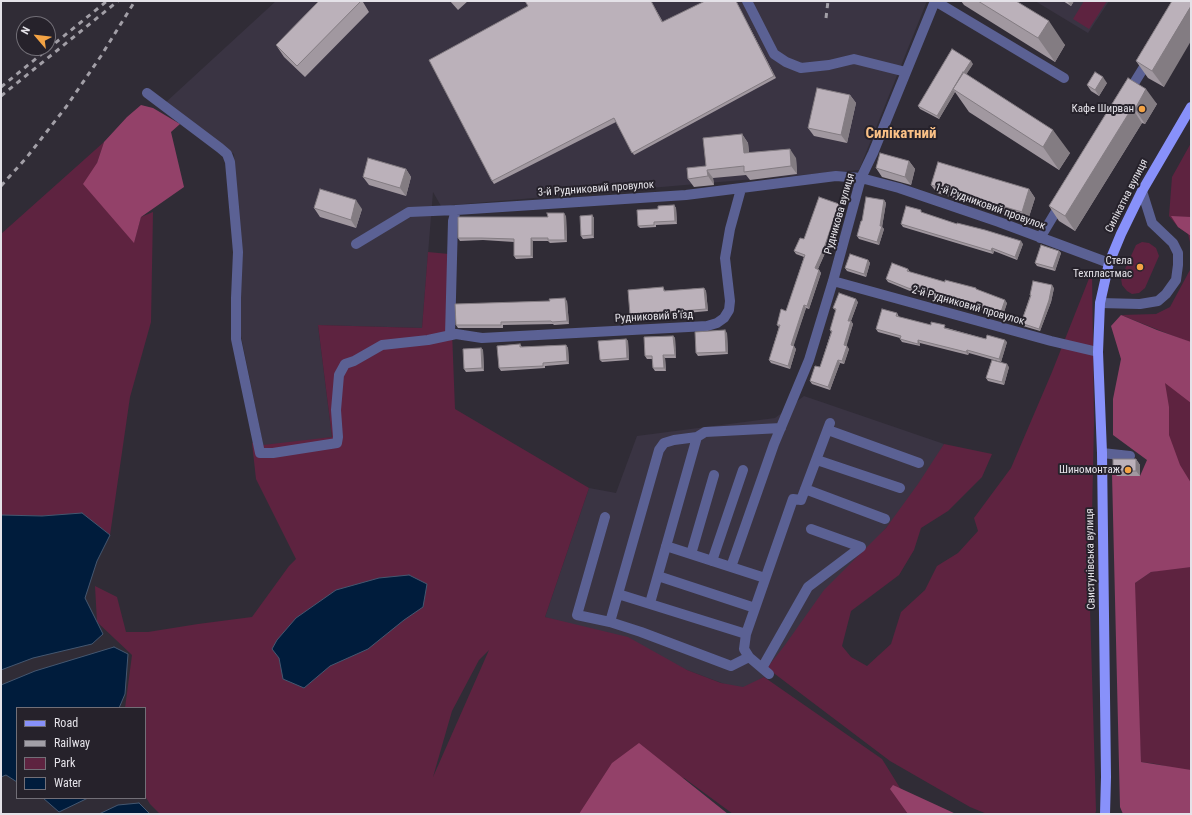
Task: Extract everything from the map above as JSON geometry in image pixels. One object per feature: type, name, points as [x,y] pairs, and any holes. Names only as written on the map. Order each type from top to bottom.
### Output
[{"type":"main road","name":"Силікатна вулиця","points":[[1100,303],[1109,263],[1121,234],[1142,191],[1191,107]]},
{"type":"main road","name":"Свистунівська вулиця","points":[[1100,303],[1098,352],[1102,453],[1106,777],[1105,814]]},
{"type":"street","points":[[747,1],[774,54],[786,62],[801,68],[829,65],[854,59],[906,72]]},
{"type":"street","points":[[935,1],[1064,78]]},
{"type":"street","name":"Рудникова вулиця","points":[[731,567],[781,428],[809,360],[833,281],[861,178],[873,153],[935,1]]},
{"type":"street","points":[[1124,100],[1152,53]]},
{"type":"street","points":[[146,93],[220,148],[227,154],[230,162],[238,252],[236,339],[260,453],[273,453],[337,443],[336,394],[339,375],[345,364],[354,361],[382,345],[428,340],[450,334],[453,221],[456,210]]},
{"type":"street","name":"3-й Рудниковий провулок","points":[[356,244],[409,212],[686,195],[836,176],[861,178]]},
{"type":"street","name":"1-й Рудниковий провулок","points":[[861,178],[899,188],[1109,263]]},
{"type":"street","name":"Рудниковий в’їзд","points":[[450,334],[482,338],[706,326],[717,323],[724,318],[730,301],[725,258],[730,229],[741,189]]},
{"type":"street","points":[[1100,303],[1140,304],[1158,301],[1166,294],[1176,280],[1178,253],[1173,244],[1152,222],[1142,191]]},
{"type":"street","points":[[1040,238],[1065,197]]},
{"type":"street","name":"2-й Рудниковий провулок","points":[[833,281],[1051,341],[1098,352]]},
{"type":"street","points":[[811,529],[862,547],[808,587],[766,671],[749,657],[744,649],[746,634],[793,499],[801,500],[829,427],[919,463]]},
{"type":"street","points":[[610,622],[659,450],[664,443],[697,437],[705,432],[781,428]]},
{"type":"street","points":[[650,603],[697,437]]},
{"type":"street","points":[[1102,453],[1130,456]]},
{"type":"street","points":[[816,460],[900,488]]},
{"type":"street","points":[[712,561],[743,470]]},
{"type":"street","points":[[691,554],[714,475]]},
{"type":"street","points":[[805,489],[885,519]]},
{"type":"street","points":[[605,517],[577,615],[610,622],[641,632],[731,666],[749,657]]},
{"type":"street","points":[[666,546],[765,578]]},
{"type":"street","points":[[658,576],[755,608]]},
{"type":"street","points":[[618,594],[746,634]]},
{"type":"shaded area","points":[[276,1],[927,1],[859,170],[441,206],[433,192],[422,328],[318,325],[332,437],[264,449],[241,336],[234,154],[165,103]]},
{"type":"shaded area","points":[[1035,1],[1109,1],[1088,33]]},
{"type":"shaded area","points":[[141,105],[153,108],[180,124],[171,132],[184,187],[141,217],[134,243],[83,184],[97,163],[104,142],[127,117]]},
{"type":"shaded area","points":[[1171,216],[1191,217],[1191,236],[1178,227]]},
{"type":"shaded area","points":[[1121,315],[1191,342],[1191,403],[1165,383],[1169,407],[1169,435],[1180,465],[1191,483],[1191,567],[1151,572],[1135,583],[1141,762],[1191,770],[1191,814],[1123,814],[1120,807],[1112,474],[1140,476],[1147,460],[1113,435],[1113,399],[1121,359],[1111,326]]},
{"type":"shaded area","points":[[804,396],[944,444],[922,486],[855,564],[769,674],[743,691],[545,617],[589,488],[616,493],[637,436],[775,418]]},
{"type":"shaded area","points":[[639,743],[728,814],[579,814],[612,763]]},
{"type":"shaded area","points":[[893,785],[956,814],[908,814],[890,789]]},
{"type":"green space","points":[[1084,1],[1107,1],[1089,29],[1073,19]]},
{"type":"green space","points":[[104,142],[97,163],[134,242],[141,217],[153,212],[151,322],[130,397],[110,535],[82,513],[42,516],[1,515],[1,234]]},
{"type":"green space","points":[[1191,143],[1191,246],[1188,234],[1178,227],[1169,216],[1172,177]]},
{"type":"green space","points":[[1142,242],[1149,243],[1156,248],[1159,256],[1145,288],[1139,293],[1132,294],[1122,285],[1121,278],[1136,245]]},
{"type":"green space","points":[[428,252],[449,254],[455,409],[589,488],[545,617],[628,637],[687,670],[721,683],[743,687],[764,677],[882,759],[905,796],[909,814],[733,814],[684,778],[642,774],[657,814],[160,814],[146,798],[146,707],[125,707],[132,655],[97,622],[95,586],[117,597],[126,632],[148,632],[252,617],[289,566],[296,559],[256,479],[252,443],[263,445],[332,437],[318,325],[422,328]],"holes":[[[489,650],[433,777],[452,711],[479,660]]]},
{"type":"green space","points":[[1191,268],[1191,343],[1121,315],[1156,314],[1170,307]]},
{"type":"green space","points":[[1092,271],[1094,422],[1090,608],[1096,811],[1095,814],[987,814],[970,807],[890,761],[767,668],[824,590],[886,528],[918,484],[944,444],[992,454],[982,477],[948,511],[921,528],[914,550],[899,575],[851,611],[842,646],[851,657],[867,666],[891,644],[901,612],[925,590],[937,566],[958,553],[978,531],[974,518],[1011,468],[1052,372]]},
{"type":"green space","points":[[1163,375],[1191,384],[1191,505],[1163,451]]},
{"type":"green space","points":[[1191,564],[1191,772],[1141,762],[1133,600],[1135,583],[1151,572]]},
{"type":"water","points":[[82,513],[110,535],[97,561],[85,598],[103,634],[92,644],[33,658],[1,670],[1,515],[42,516]]},
{"type":"water","points":[[409,575],[427,584],[423,607],[368,649],[330,666],[304,688],[283,679],[279,658],[272,649],[277,640],[296,618],[336,590],[379,578]]},
{"type":"water","points":[[114,647],[128,654],[125,694],[119,707],[16,707],[16,781],[6,775],[1,777],[1,685],[35,671]]},
{"type":"water","points":[[44,799],[86,799],[59,812]]},
{"type":"water","points":[[139,803],[150,814],[99,814],[118,805]]},
{"type":"building","points":[[319,1],[361,1],[297,66],[276,45]]},
{"type":"building","points":[[525,1],[651,1],[662,22],[705,1],[736,1],[774,76],[632,153],[614,118],[492,181],[429,60],[528,6]]},
{"type":"building","points":[[978,1],[1016,1],[1049,21],[1038,38]]},
{"type":"building","points":[[1172,1],[1191,1],[1191,6],[1152,71],[1136,61]]},
{"type":"building","points":[[952,49],[971,61],[937,116],[918,106]]},
{"type":"building","points":[[963,72],[1053,130],[1043,147],[953,89]]},
{"type":"building","points":[[1095,72],[1103,77],[1095,90],[1087,85]]},
{"type":"building","points":[[1128,78],[1146,89],[1135,109],[1132,108],[1065,216],[1049,206]]},
{"type":"building","points":[[817,88],[850,95],[841,135],[808,128]]},
{"type":"building","points":[[742,134],[744,153],[790,149],[791,166],[744,172],[744,166],[707,170],[708,176],[688,179],[687,168],[706,166],[703,138]]},
{"type":"building","points":[[880,153],[909,161],[905,177],[876,168]]},
{"type":"building","points":[[368,158],[406,169],[400,188],[363,177]]},
{"type":"building","points":[[938,162],[1029,189],[1022,212],[931,185]]},
{"type":"building","points":[[320,189],[356,200],[351,220],[314,208]]},
{"type":"building","points":[[819,197],[839,204],[824,248],[815,268],[819,270],[807,306],[804,305],[791,345],[794,346],[788,366],[769,360],[780,325],[777,325],[781,309],[786,311],[805,255],[794,251],[800,238],[804,239]]},
{"type":"building","points":[[866,197],[884,200],[880,226],[882,226],[877,242],[857,236],[862,221]]},
{"type":"building","points":[[674,205],[675,221],[654,222],[654,225],[638,226],[637,210],[658,209],[658,206]]},
{"type":"building","points":[[906,206],[921,210],[921,212],[957,224],[985,230],[1021,241],[1015,257],[992,248],[991,251],[901,224]]},
{"type":"building","points":[[547,213],[564,213],[565,240],[531,238],[531,256],[514,256],[514,239],[458,238],[458,217],[548,217]]},
{"type":"building","points":[[592,215],[592,235],[581,236],[580,216]]},
{"type":"building","points":[[1041,245],[1059,251],[1053,268],[1035,263]]},
{"type":"building","points":[[850,254],[868,260],[864,274],[845,268]]},
{"type":"building","points":[[892,263],[908,269],[907,271],[945,282],[945,280],[976,288],[1005,300],[1000,315],[984,309],[908,288],[886,279]]},
{"type":"building","points":[[1033,281],[1052,285],[1049,300],[1039,329],[1021,323],[1031,295]]},
{"type":"building","points":[[663,287],[664,291],[704,288],[706,309],[630,315],[628,290]]},
{"type":"building","points":[[839,293],[856,299],[848,321],[851,321],[844,345],[847,346],[842,361],[838,360],[828,387],[810,381],[815,366],[820,367],[832,331],[830,330],[836,309],[833,308]]},
{"type":"building","points":[[565,298],[567,321],[501,322],[501,325],[456,325],[455,304],[550,301],[549,299]]},
{"type":"building","points":[[882,309],[897,313],[896,316],[931,325],[931,322],[945,325],[944,328],[986,339],[987,335],[1005,340],[999,359],[967,350],[966,352],[918,340],[918,344],[900,339],[901,336],[876,329]]},
{"type":"building","points":[[725,330],[726,352],[696,353],[695,332]]},
{"type":"building","points":[[673,336],[675,355],[663,355],[664,368],[653,368],[652,356],[645,356],[644,337]]},
{"type":"building","points":[[626,339],[627,358],[600,360],[598,341]]},
{"type":"building","points":[[520,344],[520,347],[566,345],[567,361],[543,363],[543,366],[499,368],[497,346]]},
{"type":"building","points":[[481,348],[482,368],[464,369],[463,349]]},
{"type":"building","points":[[992,360],[1007,364],[1002,382],[986,378]]},
{"type":"building","points":[[1113,459],[1136,459],[1136,471],[1113,471]]},
{"type":"railway","points":[[1,87],[107,1]]},
{"type":"railway","points":[[1,96],[118,1]]},
{"type":"railway","points":[[1,186],[27,157],[66,107],[101,56],[135,1]]},
{"type":"railway","points":[[826,18],[828,1]]},
{"type":"place","name":"Кафе Ширван","points":[[1142,109]]},
{"type":"place","name":"Стела Техпластмас","points":[[1140,267]]},
{"type":"place","name":"Шиномонтаж","points":[[1128,470]]},
{"type":"district","name":"Силікатний","points":[[901,134]]}]
